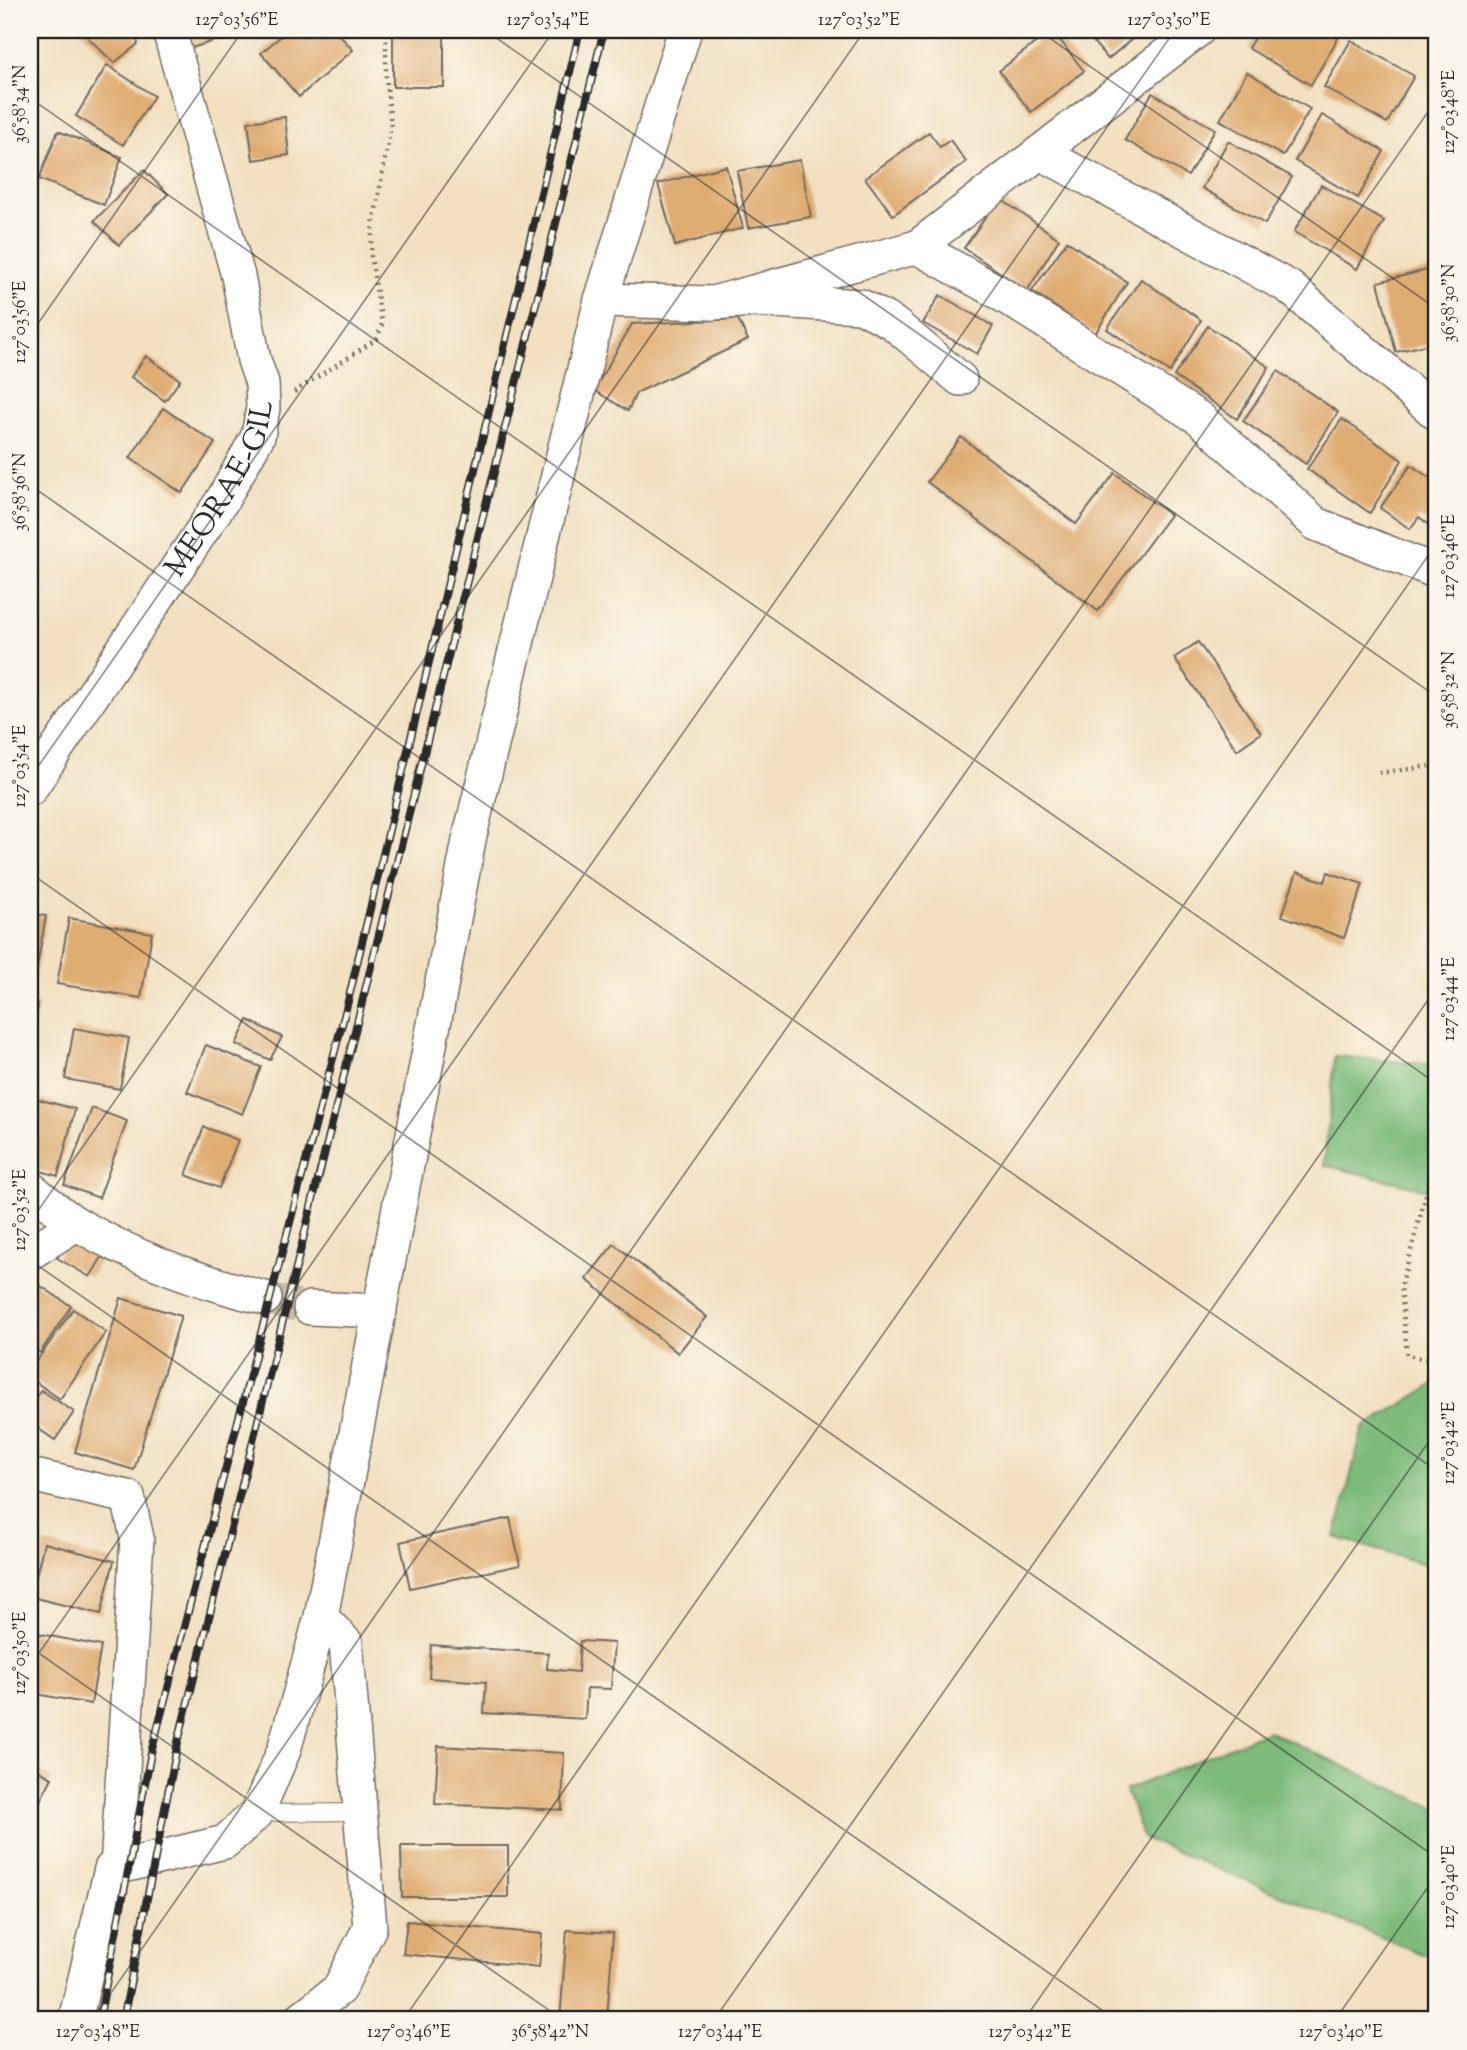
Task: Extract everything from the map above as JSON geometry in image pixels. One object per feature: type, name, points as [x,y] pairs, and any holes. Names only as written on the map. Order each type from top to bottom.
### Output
[{"type":"street","name":"MEORAE-GIL","points":[[30,789],[223,499],[258,436],[263,408],[262,383],[254,360],[237,276],[169,30]]},
{"type":"street","points":[[75,2020],[111,1869],[225,1842],[257,1813],[284,1750],[321,1617],[470,835],[601,300],[685,30]]},
{"type":"street","points":[[713,303],[917,247],[1198,30]]},
{"type":"street","points":[[1041,153],[1289,287],[1437,414]]},
{"type":"street","points":[[917,247],[996,291],[1199,418],[1316,524],[1437,572]]},
{"type":"street","points":[[601,300],[713,303],[754,300],[861,306],[893,323],[960,379]]},
{"type":"street","points":[[30,1188],[76,1224],[155,1262],[226,1288],[265,1298]]},
{"type":"street","points":[[30,1254],[76,1224]]},
{"type":"street","points":[[310,1308],[380,1311]]},
{"type":"street","points":[[30,1475],[128,1496],[137,1538],[117,1868]]},
{"type":"street","points":[[299,2020],[339,1989],[370,1927],[346,1643],[321,1617]]},
{"type":"lane","points":[[257,1813],[362,1812]]},
{"type":"path","points":[[263,408],[334,369],[377,338],[382,324],[371,257],[372,231],[391,125],[386,76],[386,30]]},
{"type":"path","points":[[1379,773],[1437,765]]},
{"type":"path","points":[[1437,1154],[1401,1287],[1407,1355],[1437,1360]]},
{"type":"green space","points":[[1335,1056],[1437,1065],[1437,1192],[1324,1165]]},
{"type":"green space","points":[[1435,1384],[1437,1568],[1335,1537],[1363,1428]]},
{"type":"green space","points":[[1268,1731],[1437,1809],[1437,1952],[1422,1954],[1143,1838],[1126,1790]]},
{"type":"building","points":[[80,30],[135,30],[138,44],[114,63]]},
{"type":"building","points":[[179,30],[230,30],[231,35],[186,50]]},
{"type":"building","points":[[288,30],[335,30],[353,50],[299,97],[261,53]]},
{"type":"building","points":[[393,30],[444,30],[444,87],[393,87]]},
{"type":"building","points":[[1052,30],[1084,71],[1031,112],[999,71]]},
{"type":"building","points":[[1083,30],[1143,30],[1108,59]]},
{"type":"building","points":[[1259,30],[1324,30],[1338,38],[1311,85],[1248,48]]},
{"type":"building","points":[[1351,40],[1414,76],[1387,123],[1324,87]]},
{"type":"building","points":[[107,65],[154,96],[123,145],[76,116]]},
{"type":"building","points":[[1247,72],[1310,109],[1283,156],[1220,120]]},
{"type":"building","points":[[1152,93],[1215,129],[1188,176],[1125,140]]},
{"type":"building","points":[[1322,115],[1384,151],[1358,198],[1295,161]]},
{"type":"building","points":[[285,117],[289,155],[253,160],[248,122]]},
{"type":"building","points":[[58,131],[122,157],[104,205],[39,179]]},
{"type":"building","points":[[929,132],[940,147],[950,140],[966,162],[893,215],[865,178]]},
{"type":"building","points":[[1228,141],[1292,177],[1265,224],[1202,188]]},
{"type":"building","points":[[800,160],[811,217],[748,228],[737,171]]},
{"type":"building","points":[[726,166],[743,228],[675,246],[658,184]]},
{"type":"building","points":[[144,170],[168,194],[119,245],[94,221]]},
{"type":"building","points":[[1321,185],[1384,221],[1357,269],[1294,232]]},
{"type":"building","points":[[999,198],[1059,239],[1027,291],[964,248]]},
{"type":"building","points":[[1067,241],[1127,282],[1095,334],[1032,291]]},
{"type":"building","points":[[1431,269],[1437,294],[1437,342],[1396,352],[1378,282]]},
{"type":"building","points":[[1141,279],[1201,320],[1170,372],[1107,329]]},
{"type":"building","points":[[30,292],[41,301],[30,316]]},
{"type":"building","points":[[940,295],[993,326],[977,354],[923,323]]},
{"type":"building","points":[[738,319],[748,340],[636,393],[628,411],[594,390],[632,324]]},
{"type":"building","points":[[1208,326],[1269,367],[1237,419],[1174,376]]},
{"type":"building","points":[[146,356],[180,380],[165,401],[131,377]]},
{"type":"building","points":[[1278,371],[1338,412],[1306,464],[1243,421]]},
{"type":"building","points":[[163,408],[215,443],[182,493],[130,458]]},
{"type":"building","points":[[1342,419],[1402,460],[1370,513],[1307,469]]},
{"type":"building","points":[[961,437],[1076,524],[1115,473],[1170,515],[1098,611],[927,482]]},
{"type":"building","points":[[1411,465],[1430,478],[1433,473],[1437,476],[1437,531],[1419,517],[1410,529],[1380,508]]},
{"type":"building","points":[[1198,642],[1261,733],[1237,750],[1174,658]]},
{"type":"building","points":[[1297,872],[1325,882],[1328,872],[1363,884],[1344,938],[1282,916]]},
{"type":"building","points":[[30,913],[46,916],[35,978],[30,977]]},
{"type":"building","points":[[69,918],[152,933],[141,998],[57,984]]},
{"type":"building","points":[[30,1002],[38,1004],[31,1044],[30,1044]]},
{"type":"building","points":[[248,1020],[282,1037],[270,1060],[236,1044]]},
{"type":"building","points":[[74,1028],[129,1038],[120,1089],[65,1079]]},
{"type":"building","points":[[206,1045],[261,1067],[242,1114],[187,1092]]},
{"type":"building","points":[[30,1097],[75,1109],[58,1176],[30,1168]]},
{"type":"building","points":[[92,1108],[127,1121],[99,1198],[64,1185]]},
{"type":"building","points":[[204,1127],[238,1140],[219,1188],[186,1175]]},
{"type":"building","points":[[75,1227],[108,1247],[90,1277],[57,1258]]},
{"type":"building","points":[[614,1244],[707,1317],[678,1353],[586,1279]]},
{"type":"building","points":[[30,1279],[71,1306],[40,1353],[30,1345]]},
{"type":"building","points":[[121,1298],[181,1316],[134,1470],[75,1452]]},
{"type":"building","points":[[73,1309],[106,1332],[60,1399],[30,1378],[30,1371]]},
{"type":"building","points":[[41,1390],[74,1412],[55,1440],[30,1423],[30,1407]]},
{"type":"building","points":[[510,1518],[520,1565],[410,1588],[400,1542]]},
{"type":"building","points":[[44,1543],[114,1561],[101,1614],[31,1597]]},
{"type":"building","points":[[30,1632],[101,1646],[91,1704],[30,1693]]},
{"type":"building","points":[[580,1641],[614,1643],[611,1689],[587,1688],[585,1719],[484,1713],[486,1682],[429,1678],[431,1645],[548,1653],[547,1669],[578,1672]]},
{"type":"building","points":[[438,1746],[564,1753],[562,1810],[435,1804]]},
{"type":"building","points":[[30,1766],[52,1778],[32,1816],[30,1814]]},
{"type":"building","points":[[401,1846],[508,1846],[508,1897],[402,1897]]},
{"type":"building","points":[[407,1921],[542,1934],[539,1967],[403,1954]]},
{"type":"building","points":[[567,1930],[613,1933],[607,2020],[560,2020]]},
{"type":"tunnel","points":[[265,1298],[310,1308]]},
{"type":"railway","points":[[99,2020],[151,1753],[348,1001],[580,30]]},
{"type":"railway","points":[[123,2020],[178,1742],[604,30]]}]
